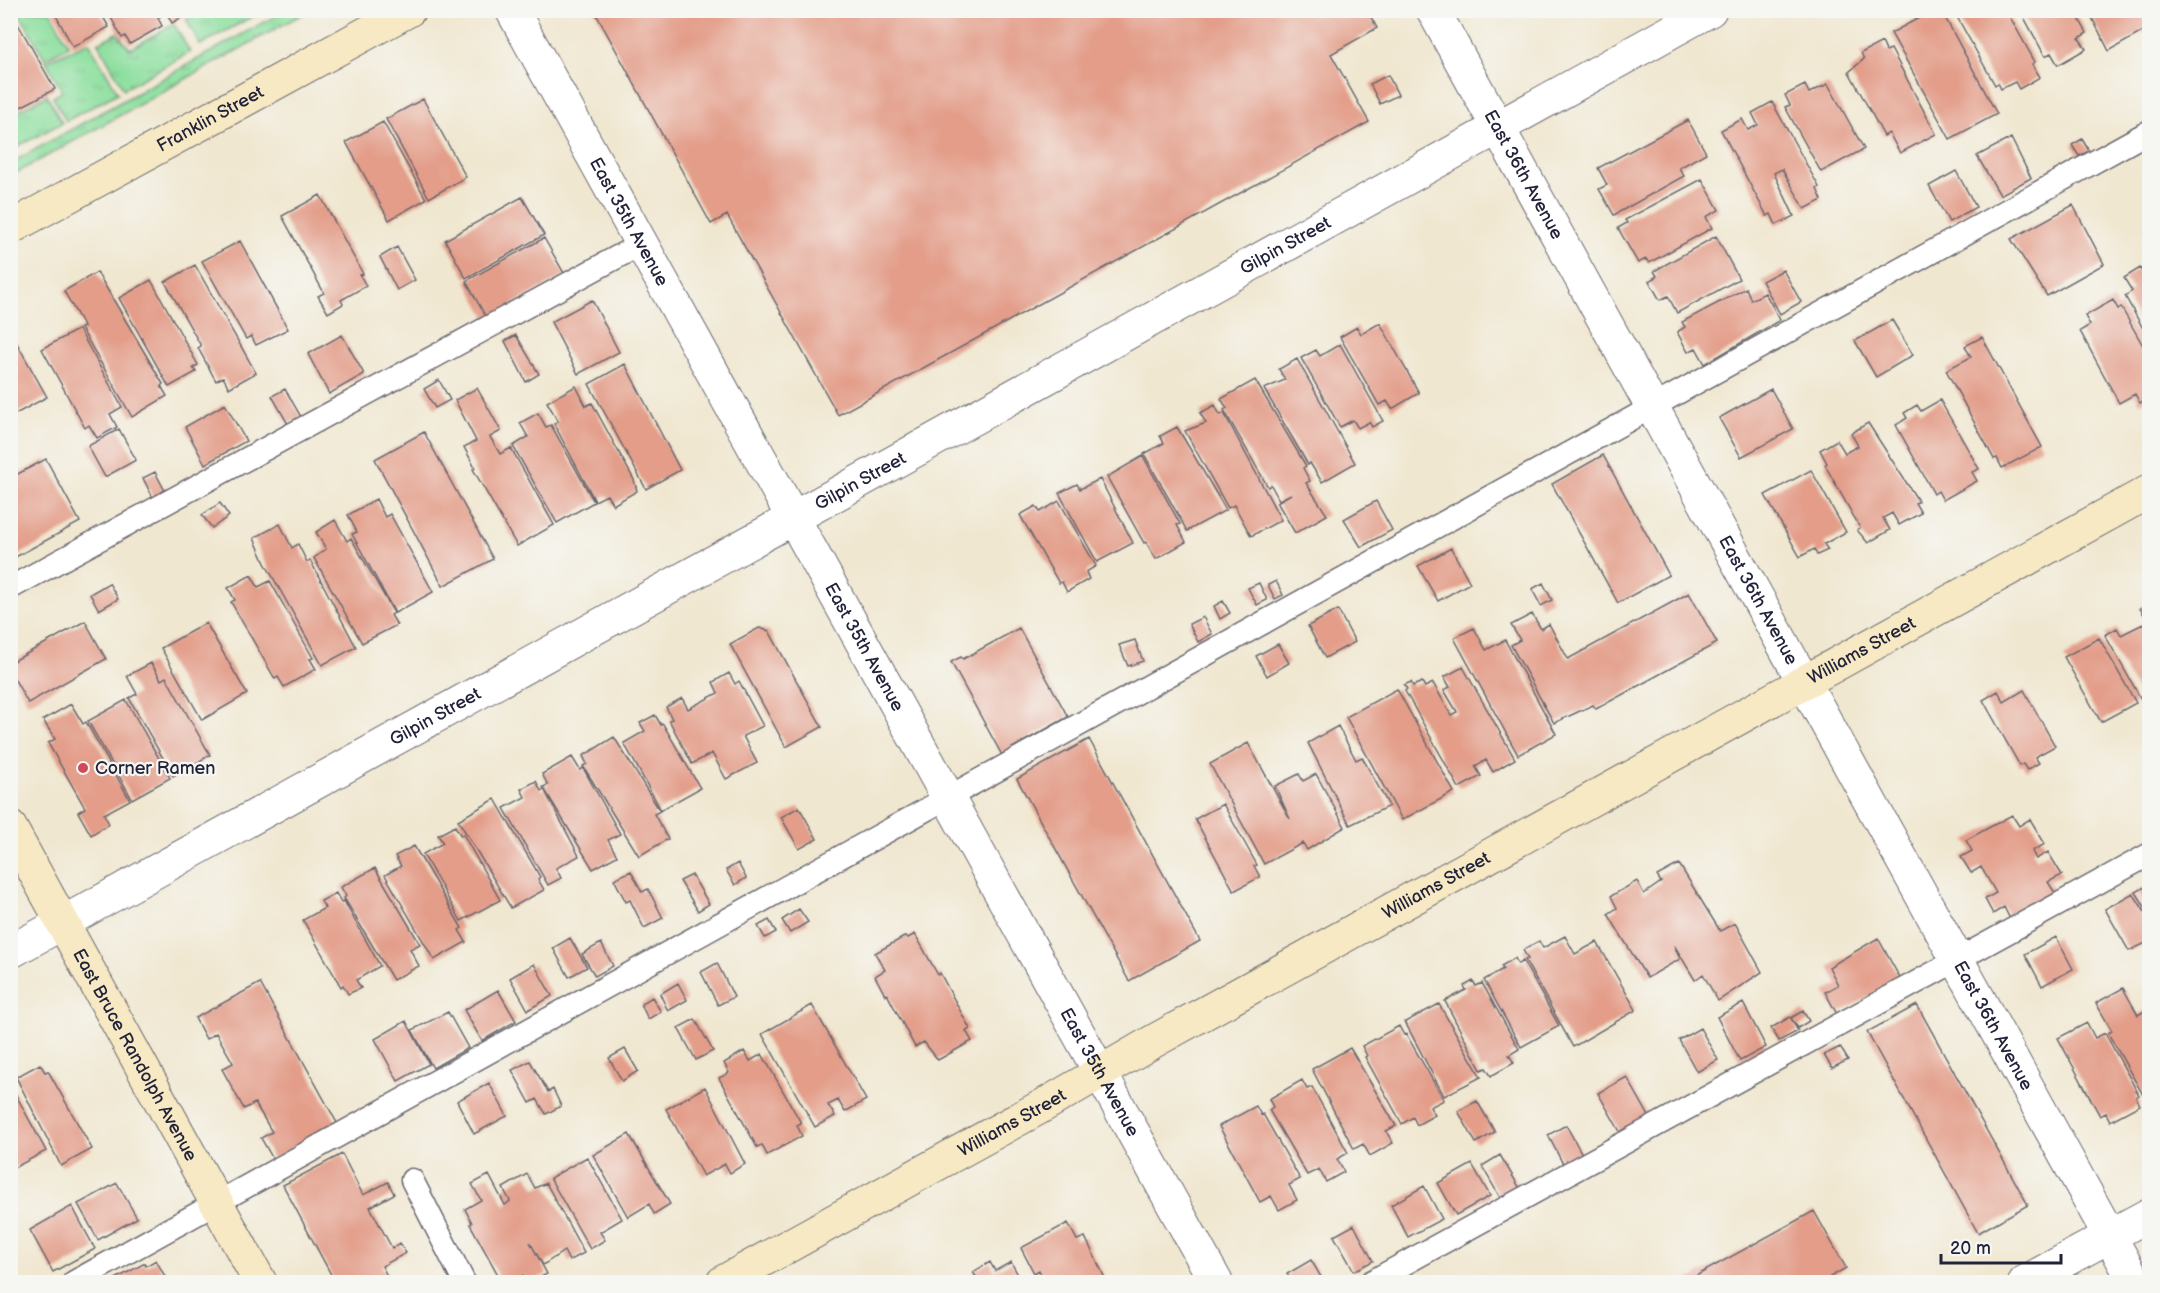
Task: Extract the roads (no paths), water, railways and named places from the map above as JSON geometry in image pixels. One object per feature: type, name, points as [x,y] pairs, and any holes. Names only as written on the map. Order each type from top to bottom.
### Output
[{"type":"street","name":"Franklin Street","points":[[10,228],[409,10]]},
{"type":"street","name":"East 35th Avenue","points":[[512,10],[1216,1282]]},
{"type":"street","name":"East 36th Avenue","points":[[1433,10],[2135,1282]]},
{"type":"street","name":"Gilpin Street","points":[[10,952],[1710,10]]},
{"type":"street","name":"Williams Street","points":[[723,1282],[2150,490]]},
{"type":"street","name":"East Bruce Randolph Avenue","points":[[10,827],[261,1282]]},
{"type":"street","points":[[2025,1282],[2150,1214]]},
{"type":"lane","points":[[75,1282],[946,796],[2150,130]]},
{"type":"lane","points":[[10,588],[641,244]]},
{"type":"lane","points":[[1371,1282],[2150,854]]},
{"type":"lane","points":[[412,1180],[464,1282]]},
{"type":"place","name":"Corner Ramen","points":[[83,768]]}]
